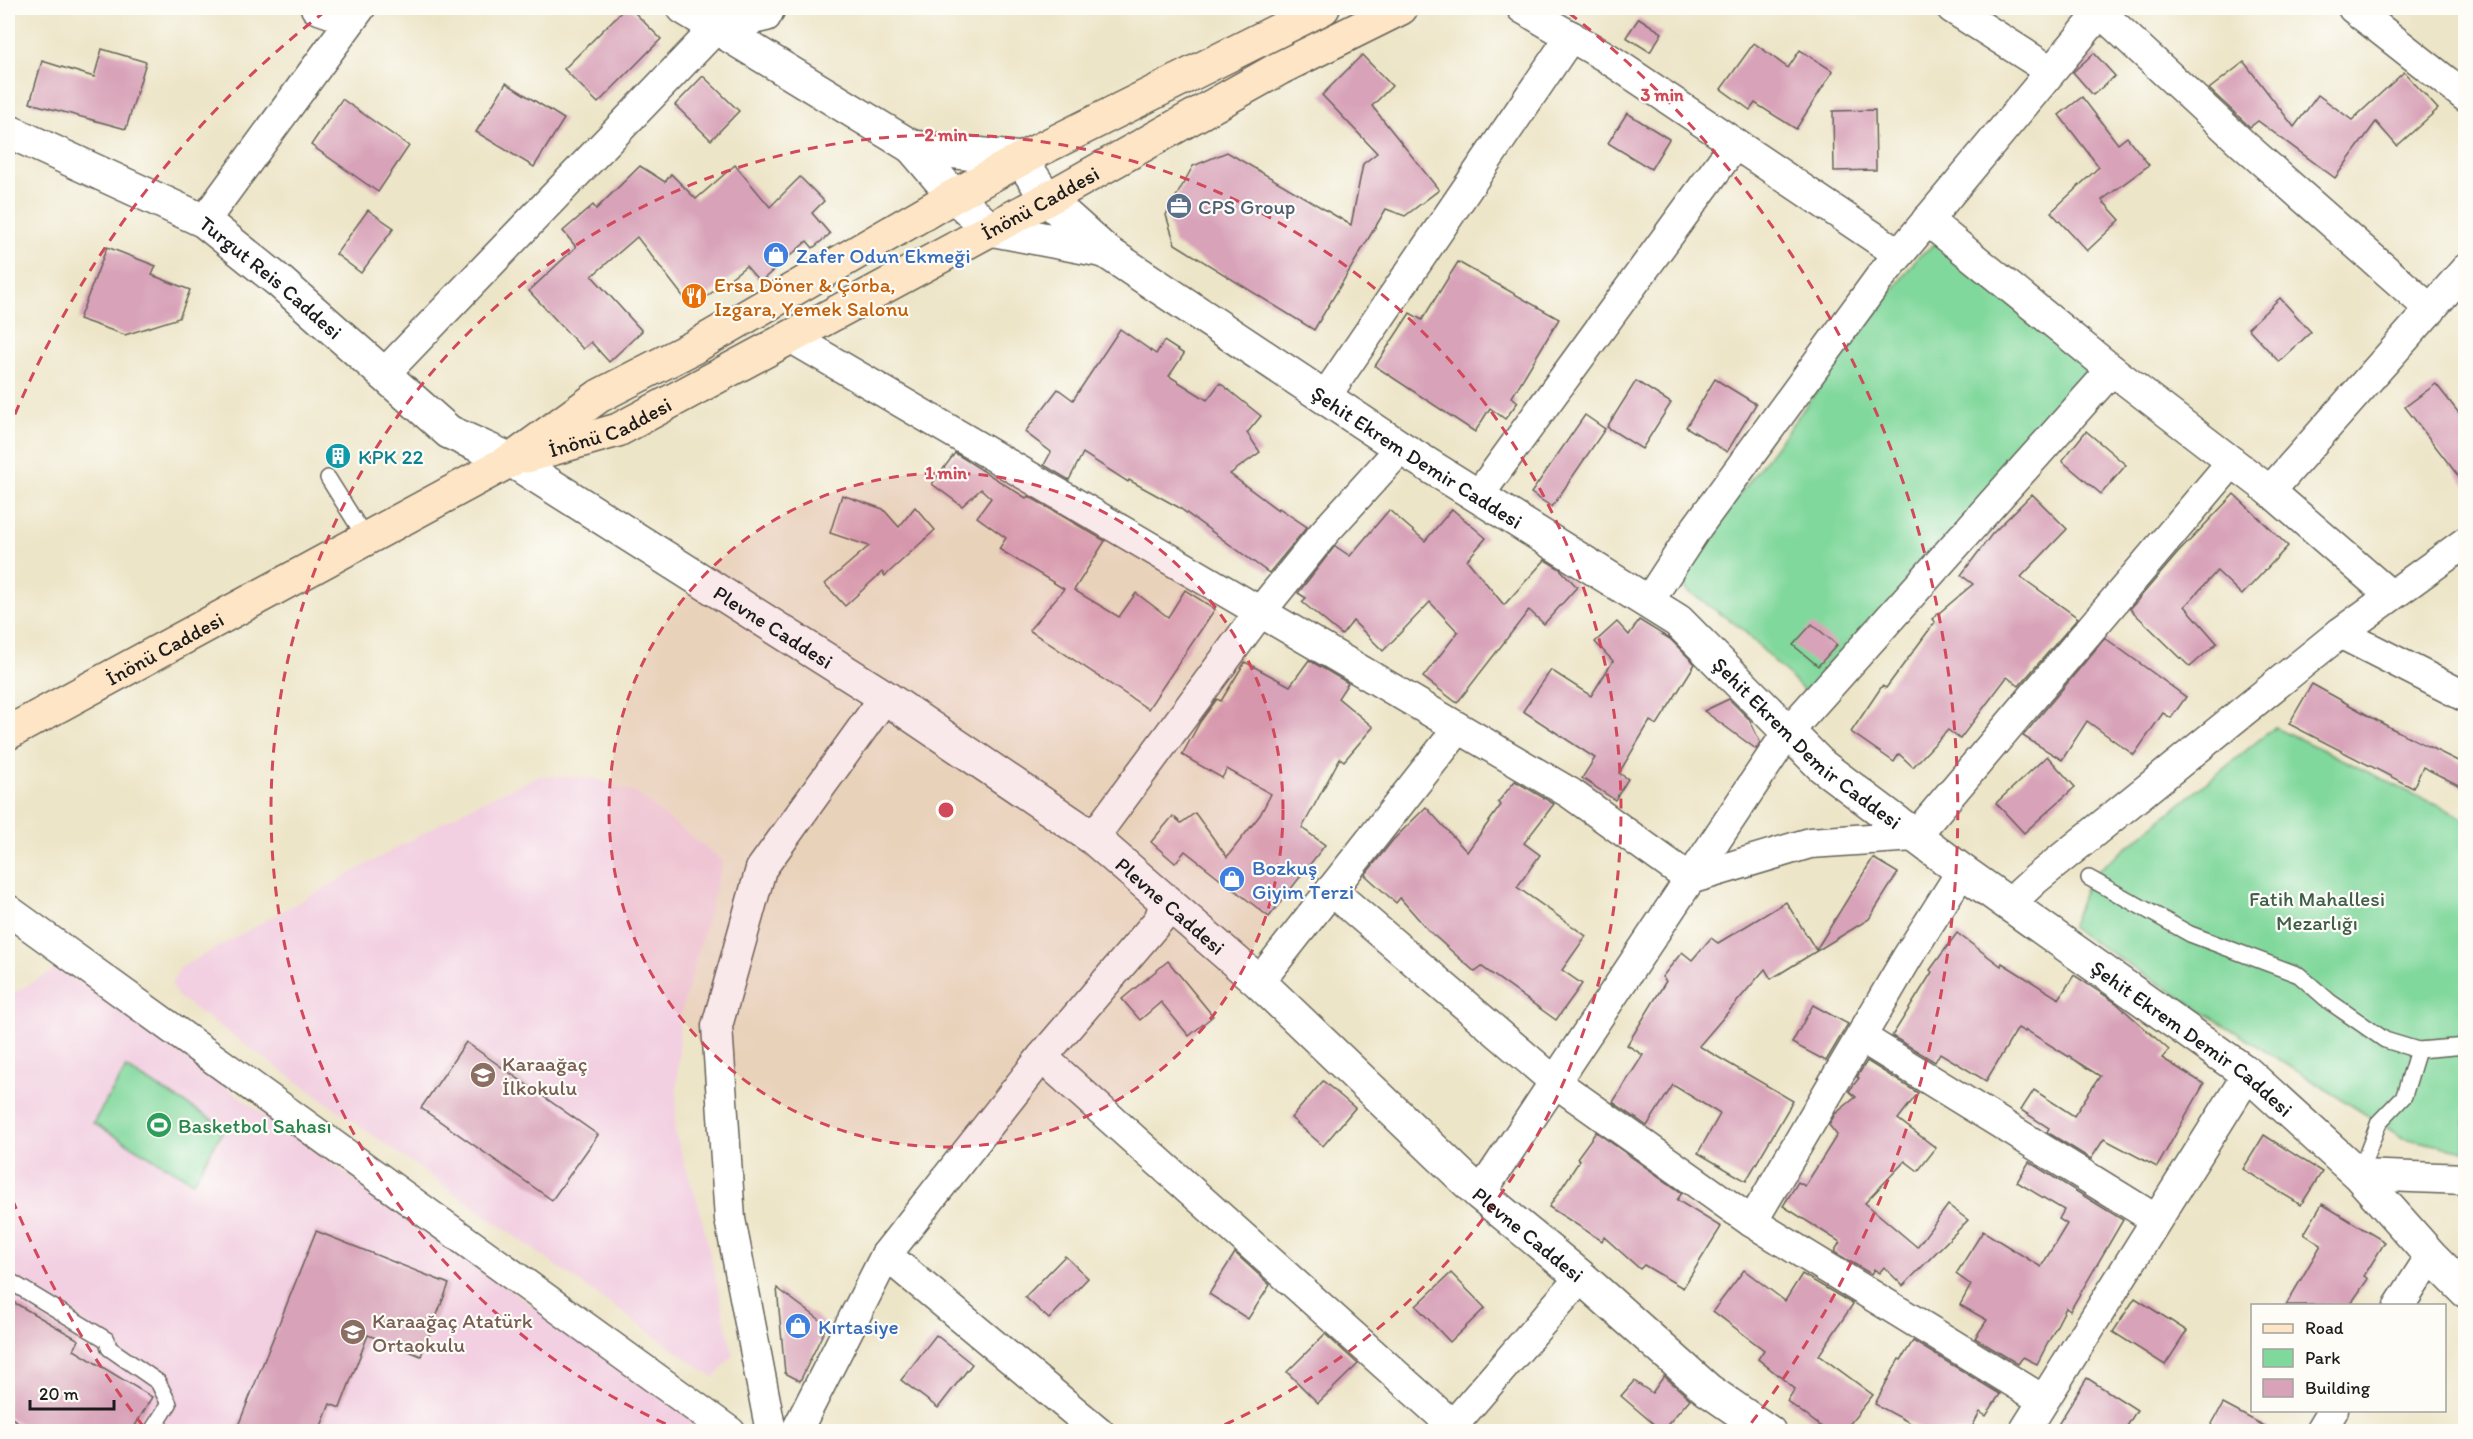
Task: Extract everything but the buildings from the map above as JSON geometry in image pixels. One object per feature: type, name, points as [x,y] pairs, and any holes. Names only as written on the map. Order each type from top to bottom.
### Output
[{"type":"main road","name":"İnönü Caddesi","points":[[8,733],[365,537],[511,460],[599,396],[694,347],[1021,159],[1323,8]]},
{"type":"main road","name":"İnönü Caddesi","points":[[511,460],[618,430],[1047,199],[1280,68],[1401,8]]},
{"type":"street","points":[[204,221],[356,14],[316,8]]},
{"type":"street","points":[[684,8],[912,147],[954,196],[990,229],[1105,251]]},
{"type":"street","points":[[383,375],[716,28],[766,16],[770,8]]},
{"type":"street","points":[[1522,8],[1571,36],[1899,254]]},
{"type":"street","points":[[1952,8],[2051,71]]},
{"type":"street","points":[[2353,8],[2466,97]]},
{"type":"street","points":[[1648,602],[1697,527],[1899,254],[2102,10],[2244,146],[2431,310]]},
{"type":"street","points":[[1324,398],[1571,36]]},
{"type":"street","name":"Turgut Reis Caddesi","points":[[8,131],[204,221],[280,282],[449,432],[511,460]]},
{"type":"street","points":[[1478,496],[1735,144]]},
{"type":"street","points":[[912,147],[1021,159]]},
{"type":"street","name":"Şehit Ekrem Demir Caddesi","points":[[1021,159],[1047,199],[1105,251],[1401,448],[1678,621],[1822,766],[1962,871],[2248,1074],[2359,1175],[2431,1256],[2466,1291]]},
{"type":"street","points":[[1927,220],[2112,370],[2270,490],[2379,604],[2378,652]]},
{"type":"street","points":[[2270,490],[2466,269]]},
{"type":"street","points":[[792,338],[1570,793],[1690,879]]},
{"type":"street","points":[[1480,1194],[1788,732],[2112,370]]},
{"type":"street","points":[[1093,838],[1260,612],[1324,533],[1401,448]]},
{"type":"street","name":"Plevne Caddesi","points":[[511,460],[885,697],[1093,838],[1259,982],[1480,1194],[1581,1277],[1708,1390],[1769,1431]]},
{"type":"street","points":[[1690,879],[1810,843],[1915,836],[2232,462]]},
{"type":"street","points":[[2009,904],[2036,879],[2340,633],[2466,542]]},
{"type":"street","points":[[2340,633],[2466,697]]},
{"type":"street","points":[[771,1431],[730,1219],[717,1026],[761,869],[885,697]]},
{"type":"street","points":[[1259,982],[1458,729]]},
{"type":"street","points":[[1752,1222],[1861,1036],[1962,871]]},
{"type":"street","points":[[1331,890],[1555,1082],[1752,1222],[2043,1400]]},
{"type":"street","points":[[796,1431],[886,1254],[1042,1058],[1159,920],[1166,901]]},
{"type":"street","points":[[8,910],[730,1431]]},
{"type":"street","points":[[1861,1036],[2155,1219]]},
{"type":"street","points":[[1042,1058],[1453,1429],[1581,1277]]},
{"type":"street","points":[[2024,1431],[2248,1074]]},
{"type":"street","points":[[2359,1175],[2466,1179]]},
{"type":"street","points":[[886,1254],[1099,1431]]},
{"type":"street","points":[[2400,1304],[2431,1256]]},
{"type":"street","points":[[2320,1431],[2332,1412]]},
{"type":"lane","points":[[328,478],[365,537]]},
{"type":"lane","points":[[2089,878],[2190,934],[2300,975],[2330,1002],[2385,1040],[2418,1050],[2466,1046]]},
{"type":"lane","points":[[2359,1175],[2379,1122],[2404,1096],[2418,1050]]},
{"type":"lane","points":[[8,1280],[107,1340],[109,1348],[158,1382],[169,1404],[151,1431]]},
{"type":"shaded area","name":"Karaağaç İlkokulu","points":[[539,776],[594,778],[635,793],[723,861],[680,1017],[675,1133],[700,1210],[733,1355],[714,1378],[177,996],[171,983],[180,968],[474,805]]},
{"type":"shaded area","points":[[60,967],[709,1431],[8,1431],[8,996]]},
{"type":"green space","points":[[1936,243],[2084,360],[2088,379],[1810,697],[1741,628],[1689,592],[1676,579],[1917,258]]},
{"type":"green space","name":"Fatih Mahallesi Mezarlığı","points":[[2275,727],[2465,819],[2465,1151],[2403,1138],[2071,928],[2089,878]]},
{"type":"green space","name":"Basketbol Sahası","points":[[126,1068],[225,1127],[193,1182],[93,1123]]},
{"type":"place","name":"CPS Group","points":[[1179,206]]},
{"type":"place","name":"Zafer Odun Ekmeği","points":[[776,255]]},
{"type":"place","name":"Ersa Döner & Çorba, Izgara, Yemek Salonu","points":[[694,296]]},
{"type":"place","name":"KPK 22","points":[[338,456]]},
{"type":"place","name":"Bozkuş Giyim Terzi","points":[[1232,879]]},
{"type":"place","name":"Karaağaç İlkokulu","points":[[483,1075]]},
{"type":"place","name":"Basketbol Sahası","points":[[159,1125]]},
{"type":"place","name":"Kırtasiye","points":[[798,1326]]},
{"type":"place","name":"Karaağaç Atatürk Ortaokulu","points":[[353,1332]]}]
